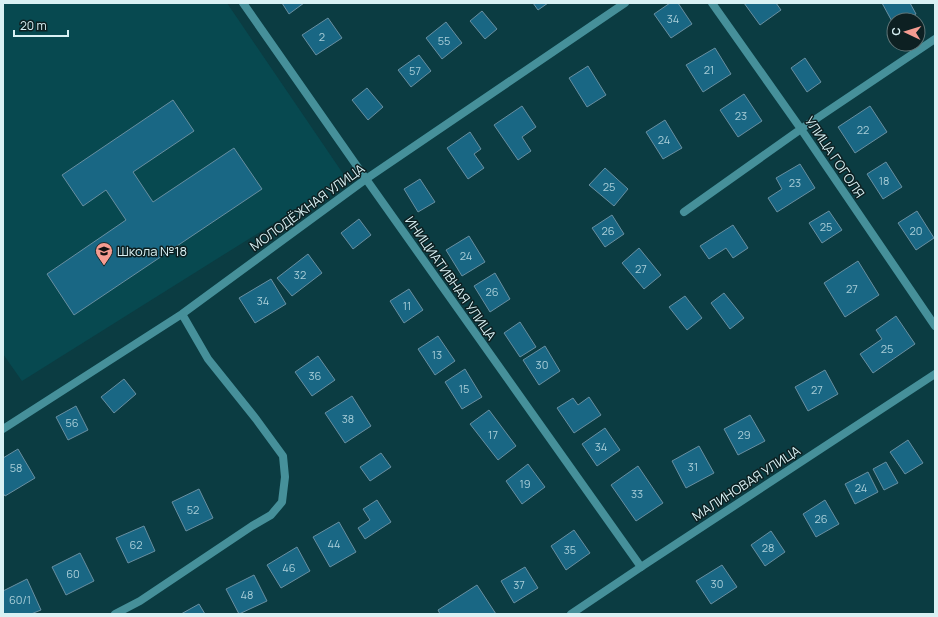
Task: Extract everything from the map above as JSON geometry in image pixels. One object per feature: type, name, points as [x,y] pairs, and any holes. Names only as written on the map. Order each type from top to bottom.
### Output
[{"type":"street","name":"ИНИЦИАТИВНАЯ УЛИЦА","points":[[243,3],[641,567]]},
{"type":"street","name":"МОЛОДЁЖНАЯ УЛИЦА","points":[[3,429],[182,314],[366,179],[625,3]]},
{"type":"street","name":"УЛИЦА ГОГОЛЯ","points":[[712,3],[801,129],[935,326]]},
{"type":"street","points":[[684,212],[801,129],[935,39]]},
{"type":"street","points":[[115,614],[140,601],[271,515],[282,502],[285,477],[283,456],[256,419],[208,359],[182,314]]},
{"type":"street","name":"МАЛИНОВАЯ УЛИЦА","points":[[571,614],[935,374]]},
{"type":"shaded area","name":"Школа №18","points":[[3,3],[227,3],[346,178],[22,381],[3,354]]},
{"type":"building","points":[[282,3],[304,3],[289,14]]},
{"type":"building","points":[[533,3],[548,3],[538,10]]},
{"type":"building","points":[[670,3],[678,3],[692,24],[671,38],[654,14]]},
{"type":"building","points":[[744,3],[776,3],[781,10],[760,25]]},
{"type":"building","points":[[882,3],[910,3],[915,12],[887,12]]},
{"type":"building","points":[[482,11],[497,29],[485,39],[470,21]]},
{"type":"building","points":[[328,18],[342,38],[316,55],[302,35]]},
{"type":"building","points":[[446,22],[462,43],[442,59],[426,38]]},
{"type":"building","points":[[715,48],[731,74],[703,92],[686,65]]},
{"type":"building","points":[[419,55],[431,71],[411,87],[398,70]]},
{"type":"building","points":[[805,58],[821,82],[807,92],[791,68]]},
{"type":"building","points":[[588,66],[606,95],[587,107],[569,78]]},
{"type":"building","points":[[367,88],[383,107],[368,120],[352,100]]},
{"type":"building","points":[[744,94],[762,121],[738,137],[720,110]]},
{"type":"building","points":[[173,100],[194,131],[133,172],[153,202],[234,148],[262,189],[74,315],[47,274],[126,220],[106,190],[83,206],[62,175]]},
{"type":"building","points":[[522,106],[536,127],[522,137],[531,151],[518,160],[494,125]]},
{"type":"building","points":[[870,106],[887,132],[855,153],[838,127]]},
{"type":"building","points":[[665,120],[682,148],[663,159],[646,132]]},
{"type":"building","points":[[470,132],[481,149],[474,154],[484,168],[468,179],[447,148]]},
{"type":"building","points":[[886,162],[902,187],[883,199],[867,174]]},
{"type":"building","points":[[800,164],[815,188],[777,212],[768,198],[782,189],[776,178]]},
{"type":"building","points":[[605,168],[628,189],[614,206],[589,185]]},
{"type":"building","points":[[420,179],[435,202],[418,212],[404,189]]},
{"type":"building","points":[[829,211],[842,230],[822,243],[809,223]]},
{"type":"building","points":[[917,211],[934,238],[916,250],[898,223]]},
{"type":"building","points":[[612,215],[624,234],[605,247],[592,228]]},
{"type":"building","points":[[359,219],[371,235],[353,249],[341,233]]},
{"type":"building","points":[[733,225],[748,248],[733,258],[726,248],[709,259],[700,246]]},
{"type":"building","points":[[469,236],[485,262],[462,276],[446,250]]},
{"type":"building","points":[[639,248],[661,275],[644,289],[622,263]]},
{"type":"building","points":[[308,254],[322,273],[292,296],[277,278]]},
{"type":"building","points":[[858,261],[879,295],[845,317],[824,283]]},
{"type":"building","points":[[495,273],[510,299],[490,312],[474,286]]},
{"type":"building","points":[[271,279],[286,304],[255,323],[239,298]]},
{"type":"building","points":[[409,289],[423,310],[404,323],[390,301]]},
{"type":"building","points":[[724,293],[744,318],[730,329],[711,303]]},
{"type":"building","points":[[685,296],[702,318],[687,330],[669,307]]},
{"type":"building","points":[[896,316],[915,344],[873,373],[860,354],[882,339],[876,330]]},
{"type":"building","points":[[520,322],[536,347],[520,357],[504,333]]},
{"type":"building","points":[[438,336],[455,361],[435,375],[418,349]]},
{"type":"building","points":[[545,346],[560,371],[539,385],[523,360]]},
{"type":"building","points":[[318,356],[335,380],[312,396],[295,372]]},
{"type":"building","points":[[465,369],[482,397],[462,409],[445,382]]},
{"type":"building","points":[[825,370],[838,394],[808,411],[795,387]]},
{"type":"building","points":[[124,379],[136,394],[114,413],[101,397]]},
{"type":"building","points":[[352,396],[371,426],[345,443],[325,413]]},
{"type":"building","points":[[589,397],[601,415],[574,433],[557,408],[573,398],[578,405]]},
{"type":"building","points":[[76,406],[88,430],[68,440],[56,417]]},
{"type":"building","points":[[489,410],[516,446],[498,460],[470,424]]},
{"type":"building","points":[[750,415],[765,441],[738,455],[724,429]]},
{"type":"building","points":[[605,428],[620,450],[597,466],[582,444]]},
{"type":"building","points":[[908,440],[923,463],[905,474],[890,452]]},
{"type":"building","points":[[699,446],[714,473],[686,488],[672,461]]},
{"type":"building","points":[[18,449],[35,478],[5,496],[3,493],[3,458]]},
{"type":"building","points":[[381,453],[391,467],[370,481],[360,467]]},
{"type":"building","points":[[886,462],[898,483],[884,490],[873,469]]},
{"type":"building","points":[[528,464],[545,487],[522,504],[506,481]]},
{"type":"building","points":[[638,466],[663,503],[636,521],[611,485]]},
{"type":"building","points":[[868,472],[878,492],[855,504],[845,484]]},
{"type":"building","points":[[199,489],[213,518],[186,531],[172,502]]},
{"type":"building","points":[[377,500],[391,522],[365,539],[358,528],[370,520],[363,509]]},
{"type":"building","points":[[825,500],[839,524],[816,537],[803,514]]},
{"type":"building","points":[[339,522],[356,552],[330,567],[313,537]]},
{"type":"building","points":[[144,526],[155,551],[128,563],[116,538]]},
{"type":"building","points":[[574,530],[590,553],[566,570],[551,546]]},
{"type":"building","points":[[771,531],[785,552],[765,566],[751,545]]},
{"type":"building","points":[[297,547],[310,571],[281,588],[267,565]]},
{"type":"building","points":[[80,553],[94,581],[66,595],[52,567]]},
{"type":"building","points":[[722,565],[737,587],[711,604],[696,581]]},
{"type":"building","points":[[525,567],[538,588],[514,603],[501,581]]},
{"type":"building","points":[[254,575],[267,601],[239,614],[226,589]]},
{"type":"building","points":[[27,579],[41,610],[31,614],[3,614],[3,591]]},
{"type":"building","points":[[477,585],[496,614],[440,614],[438,610]]},
{"type":"building","points":[[199,604],[205,614],[181,614]]},
{"type":"place","name":"Школа №18","points":[[104,266]]}]
